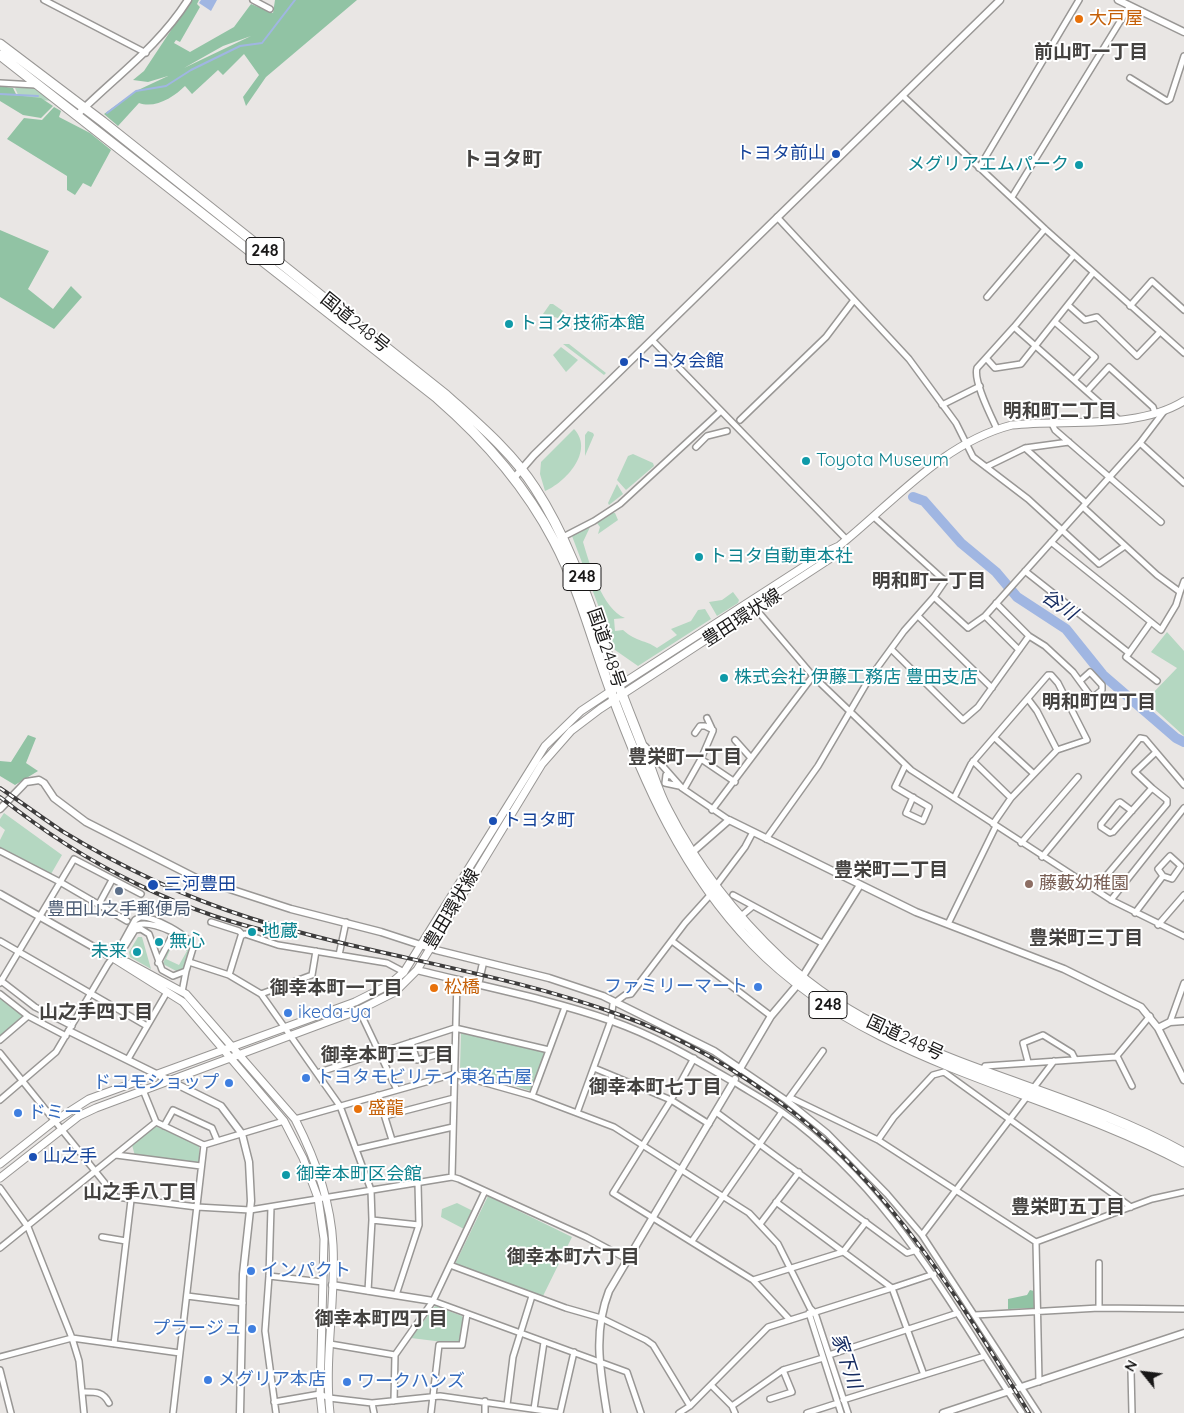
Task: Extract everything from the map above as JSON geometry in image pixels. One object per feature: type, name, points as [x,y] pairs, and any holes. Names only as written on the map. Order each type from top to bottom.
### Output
[{"type":"highway","name":"国道248号","points":[[0,44],[80,111],[454,412],[514,478],[530,500],[559,550],[617,693],[660,812],[731,920],[754,945],[861,1026],[950,1071],[1029,1093],[1130,1126],[1184,1153]]},
{"type":"highway","name":"国道248号","points":[[0,55],[39,85],[80,111],[446,395],[483,429],[521,469],[548,508],[581,576],[617,693],[641,742],[666,808],[689,855]]},
{"type":"highway","name":"国道248号","points":[[713,890],[800,981],[848,1009],[888,1032],[1139,1139],[1184,1162]]},
{"type":"main road","name":"豊田環状線","points":[[0,1178],[79,1116],[96,1108],[359,1010],[391,995],[417,970],[542,764],[572,731],[617,693],[750,602],[828,551],[839,546],[947,454],[965,443],[997,429],[1012,425],[1051,421],[1118,419],[1166,410],[1184,401]]},
{"type":"main road","name":"豊田環状線","points":[[0,1164],[54,1122],[89,1099],[286,1028],[376,993],[404,972],[546,746],[581,711],[617,693],[755,610],[831,558],[839,546]]},
{"type":"main road","points":[[116,960],[127,962],[182,992],[233,1047],[295,1119],[305,1138],[326,1197],[333,1246],[330,1413]]},
{"type":"main road","points":[[116,960],[183,1002],[284,1121],[303,1158],[318,1198],[324,1238],[320,1394],[322,1413]]},
{"type":"street","points":[[44,0],[146,53]]},
{"type":"street","points":[[80,111],[146,53],[164,33],[188,0]]},
{"type":"street","points":[[253,0],[270,9]]},
{"type":"street","points":[[514,478],[777,217],[1000,0]]},
{"type":"street","points":[[979,168],[1079,0]]},
{"type":"street","points":[[1118,0],[1128,7],[1184,32]]},
{"type":"street","points":[[1012,197],[1128,7]]},
{"type":"street","points":[[1130,78],[1166,102],[1170,99],[1184,56]]},
{"type":"street","points":[[0,83],[39,85]]},
{"type":"street","points":[[903,96],[1093,273],[1184,352]]},
{"type":"street","points":[[777,217],[826,272],[909,359],[956,423],[973,457],[1028,498],[1099,564],[1126,546]]},
{"type":"street","points":[[987,298],[1045,229]]},
{"type":"street","points":[[997,429],[976,373],[986,358],[1074,255]]},
{"type":"street","points":[[986,358],[995,368],[1021,364],[1093,273]]},
{"type":"street","points":[[1130,306],[1152,281],[1184,310]]},
{"type":"street","points":[[740,420],[826,337],[854,300]]},
{"type":"street","points":[[1068,305],[1085,320],[1096,317],[1136,356],[1160,332]]},
{"type":"street","points":[[1055,322],[1095,357],[1074,380]]},
{"type":"street","points":[[1014,327],[1118,419]]},
{"type":"street","points":[[652,340],[847,540]]},
{"type":"street","points":[[1087,392],[1109,367],[1153,407],[1155,413]]},
{"type":"street","points":[[942,405],[980,386]]},
{"type":"street","points":[[934,597],[968,628],[985,616],[1140,443],[1166,410]]},
{"type":"street","points":[[563,537],[594,521],[620,504],[721,411]]},
{"type":"street","points":[[1051,421],[1055,430],[1068,442],[1162,522]]},
{"type":"street","points":[[696,447],[707,436],[727,431]]},
{"type":"street","points":[[986,467],[1025,448],[1068,442]]},
{"type":"street","points":[[1140,443],[1184,482]]},
{"type":"street","points":[[1025,448],[1126,546],[1180,592]]},
{"type":"street","points":[[766,839],[818,766],[869,679],[945,581],[874,517]]},
{"type":"street","points":[[1051,542],[1162,630],[1176,606],[1184,581]]},
{"type":"street","points":[[1024,571],[1129,653]]},
{"type":"street","points":[[750,602],[813,676],[850,710],[905,766],[1111,900],[1158,925],[1184,936]]},
{"type":"street","points":[[996,603],[1029,636],[1045,646],[1080,681],[1092,698],[1102,690],[1102,684],[1090,672],[1080,681]]},
{"type":"street","points":[[918,616],[992,688]]},
{"type":"street","points":[[985,616],[1019,650]]},
{"type":"street","points":[[1151,622],[1126,657],[1157,681]]},
{"type":"street","points":[[891,649],[963,720],[978,707],[1029,636]]},
{"type":"street","points":[[948,924],[995,825],[1011,798],[1057,750],[1087,740],[1058,683],[1048,675],[973,761],[954,798]]},
{"type":"street","points":[[712,810],[735,782],[813,676]]},
{"type":"street","points":[[1028,699],[1037,711],[1057,750]]},
{"type":"street","points":[[683,788],[701,759],[713,730],[707,718]]},
{"type":"street","points":[[695,734],[700,726],[713,730]]},
{"type":"street","points":[[995,738],[1034,774]]},
{"type":"street","points":[[1042,856],[1140,738],[1145,739],[1184,786]]},
{"type":"street","points":[[735,740],[751,758]]},
{"type":"street","points":[[641,742],[683,788],[729,820],[916,912],[1064,968],[1142,1007],[1158,1028],[1181,1066],[1184,1080]]},
{"type":"street","points":[[1095,889],[1167,804],[1168,800],[1135,772],[1156,752]]},
{"type":"street","points":[[701,759],[735,782]]},
{"type":"street","points":[[973,761],[1011,798]]},
{"type":"street","points":[[905,766],[894,787],[913,797],[929,807],[923,821],[906,813],[913,797]]},
{"type":"street","points":[[671,776],[665,777],[665,783],[683,788]]},
{"type":"street","points":[[1021,843],[1078,777]]},
{"type":"street","points":[[0,808],[26,782],[39,780],[44,783],[54,798],[86,822],[180,871],[253,898],[346,922],[483,963],[548,978],[615,1001],[714,1052],[738,1070],[789,1099],[878,1140],[1036,1242]]},
{"type":"street","points":[[1132,811],[1120,802],[1118,803],[1101,827],[1110,833],[1113,832],[1132,811],[1152,788]]},
{"type":"street","points":[[1111,900],[1184,808]]},
{"type":"street","points":[[689,855],[729,820]]},
{"type":"street","points":[[615,1001],[630,994],[713,890],[745,847],[753,832]]},
{"type":"street","points":[[0,851],[60,882],[127,921]]},
{"type":"street","points":[[1168,857],[1181,866],[1172,880],[1163,876],[1158,869],[1168,857]]},
{"type":"street","points":[[69,1031],[1,982],[74,859],[140,894]]},
{"type":"street","points":[[1135,913],[1163,876]]},
{"type":"street","points":[[99,904],[112,880]]},
{"type":"street","points":[[738,1070],[771,1016],[800,981],[860,885]]},
{"type":"street","points":[[0,894],[116,960]]},
{"type":"street","points":[[733,895],[822,943]]},
{"type":"street","points":[[1158,925],[1184,895]]},
{"type":"street","points":[[740,917],[753,906]]},
{"type":"street","points":[[0,1100],[56,1052],[107,965],[116,960],[118,951],[137,918],[143,916],[169,927],[192,943],[193,948],[182,992]]},
{"type":"street","points":[[211,922],[239,931],[243,935],[278,945],[388,962],[404,972]]},
{"type":"street","points":[[339,954],[346,922]]},
{"type":"street","points":[[131,927],[137,924],[152,925],[182,936]]},
{"type":"street","points":[[118,951],[122,951],[135,930],[142,929],[149,934],[162,970],[173,976],[186,971]]},
{"type":"street","points":[[158,963],[174,932]]},
{"type":"street","points":[[229,975],[243,935]]},
{"type":"street","points":[[0,940],[147,1026]]},
{"type":"street","points":[[672,941],[771,1016]]},
{"type":"street","points":[[261,994],[312,975],[316,951]]},
{"type":"street","points":[[189,962],[229,975],[261,994],[340,1106],[371,1190],[372,1220],[368,1290]]},
{"type":"street","points":[[478,985],[483,963]]},
{"type":"street","points":[[417,970],[611,1020],[694,1058],[734,1080],[782,1112],[852,1173],[881,1204],[934,1274],[1022,1413]]},
{"type":"street","points":[[452,1178],[457,980]]},
{"type":"street","points":[[1170,1022],[1184,983]]},
{"type":"street","points":[[128,1059],[167,992]]},
{"type":"street","points":[[0,994],[28,1016],[69,1031],[221,1106],[242,1134],[250,1179],[250,1210],[243,1274],[240,1413]]},
{"type":"street","points":[[577,1113],[611,1020],[615,1001]]},
{"type":"street","points":[[532,1096],[565,1007]]},
{"type":"street","points":[[359,1010],[397,1090]]},
{"type":"street","points":[[0,1040],[28,1016]]},
{"type":"street","points":[[982,1071],[985,1066],[1117,1057],[1150,1016]]},
{"type":"street","points":[[1158,1028],[1170,1022],[1184,1021]]},
{"type":"street","points":[[317,1072],[455,1028],[549,1050]]},
{"type":"street","points":[[1028,1062],[1023,1043],[1043,1035],[1072,1053],[1075,1059]]},
{"type":"street","points":[[411,1042],[417,1060],[455,1050]]},
{"type":"street","points":[[789,1099],[823,1051]]},
{"type":"street","points":[[0,1053],[60,1130],[116,1197],[197,1207],[250,1210],[318,1198],[459,1178],[627,1259]]},
{"type":"street","points":[[1117,1057],[1132,1086]]},
{"type":"street","points":[[694,1058],[671,1100],[614,1193],[753,1280],[790,1320]]},
{"type":"street","points":[[922,1235],[1054,1061]]},
{"type":"street","points":[[594,1068],[671,1100],[709,1124]]},
{"type":"street","points":[[878,1140],[894,1117],[933,1075],[950,1071],[1010,1119],[1131,1208]]},
{"type":"street","points":[[295,1119],[454,1074],[532,1096],[614,1127],[722,1195],[760,1224],[778,1244],[810,1308],[815,1313],[829,1355],[841,1402],[841,1413]]},
{"type":"street","points":[[607,1413],[598,1361],[598,1338],[601,1318],[609,1291],[734,1080]]},
{"type":"street","points":[[143,1090],[156,1122],[204,1144],[284,1121]]},
{"type":"street","points":[[378,1096],[392,1140]]},
{"type":"street","points":[[385,1116],[454,1098]]},
{"type":"street","points":[[789,1099],[856,1160],[922,1235],[1038,1413]]},
{"type":"street","points":[[164,1126],[173,1110],[212,1128],[217,1140]]},
{"type":"street","points":[[716,1112],[907,1253],[917,1250]]},
{"type":"street","points":[[692,1241],[722,1195],[782,1112]]},
{"type":"street","points":[[0,1248],[156,1122]]},
{"type":"street","points":[[357,1149],[453,1127]]},
{"type":"street","points":[[173,1413],[204,1144]]},
{"type":"street","points":[[116,1155],[201,1166]]},
{"type":"street","points":[[760,1224],[799,1172]]},
{"type":"street","points":[[396,1295],[419,1225],[418,1183]]},
{"type":"street","points":[[0,1188],[28,1227],[72,1338],[79,1361],[84,1413]]},
{"type":"street","points":[[394,1401],[396,1355],[433,1301],[485,1190]]},
{"type":"street","points":[[1036,1242],[1152,1200],[1184,1192]]},
{"type":"street","points":[[114,1344],[130,1200]]},
{"type":"street","points":[[776,1202],[892,1288],[924,1375]]},
{"type":"street","points":[[271,1207],[265,1331],[276,1413]]},
{"type":"street","points":[[372,1220],[419,1225]]},
{"type":"street","points":[[753,1280],[843,1252],[866,1222]]},
{"type":"street","points":[[102,1237],[126,1241]]},
{"type":"street","points":[[1036,1242],[1039,1382]]},
{"type":"street","points":[[1098,1308],[1099,1262]]},
{"type":"street","points":[[450,1265],[532,1296],[601,1318],[653,1345],[690,1406]]},
{"type":"street","points":[[679,1413],[690,1406],[768,1328],[934,1274]]},
{"type":"street","points":[[269,1276],[323,1282]]},
{"type":"street","points":[[332,1284],[433,1301],[627,1372],[641,1413]]},
{"type":"street","points":[[187,1296],[243,1303]]},
{"type":"street","points":[[507,1405],[513,1357],[532,1296]]},
{"type":"street","points":[[810,1308],[809,1315],[823,1358],[841,1402],[848,1413]]},
{"type":"street","points":[[975,1315],[1098,1308],[1184,1309]]},
{"type":"street","points":[[430,1413],[434,1396],[439,1346],[462,1345],[467,1314]]},
{"type":"street","points":[[829,1355],[958,1314]]},
{"type":"street","points":[[943,1413],[1184,1333]]},
{"type":"street","points":[[0,1357],[72,1338],[180,1353]]},
{"type":"street","points":[[534,1409],[544,1342]]},
{"type":"street","points":[[330,1344],[396,1355]]},
{"type":"street","points":[[274,1402],[320,1394],[329,1398],[372,1403],[434,1396],[486,1401],[560,1413],[574,1352]]},
{"type":"street","points":[[807,1413],[985,1356]]},
{"type":"street","points":[[732,1406],[783,1370],[823,1358]]},
{"type":"street","points":[[0,1370],[11,1413]]},
{"type":"street","points":[[770,1399],[792,1392],[783,1370]]},
{"type":"street","points":[[1131,1372],[1132,1413]]},
{"type":"street","points":[[711,1385],[732,1406],[734,1413]]},
{"type":"street","points":[[82,1392],[101,1393],[109,1403]]},
{"type":"street","points":[[485,1413],[486,1401]]},
{"type":"street","points":[[372,1403],[374,1413]]},
{"type":"street","points":[[516,1413],[518,1406]]},
{"type":"green space","points":[[191,0],[199,0],[197,4],[200,7],[180,42],[176,40],[174,43],[190,52],[234,27],[251,4],[273,13],[275,0],[357,0],[266,77],[246,106],[243,97],[259,75],[244,54],[223,75],[218,70],[192,94],[185,86],[164,101],[151,104],[139,103],[118,126],[104,114],[136,91],[168,76],[148,82],[133,80],[144,71]],"holes":[[[251,36],[184,68],[223,46]]]},
{"type":"green space","points":[[0,86],[13,88],[16,94],[14,95],[41,98],[53,106],[41,118],[23,115],[0,101]]},
{"type":"green space","points":[[32,87],[56,101],[20,99],[15,88]]},
{"type":"green space","points":[[54,107],[61,111],[59,117],[90,133],[111,150],[91,187],[83,183],[75,195],[67,190],[67,176],[7,139],[24,118],[42,120]]},
{"type":"green space","points":[[0,230],[49,251],[28,289],[53,309],[71,286],[82,297],[54,329],[0,297]]},
{"type":"green space","points":[[550,304],[563,311],[558,318],[543,314]]},
{"type":"green space","points":[[563,344],[569,344],[606,373],[604,375]]},
{"type":"green space","points":[[561,347],[578,360],[566,372],[553,355]]},
{"type":"green space","points":[[574,429],[580,438],[581,447],[575,465],[561,481],[545,491],[540,474],[541,462]]},
{"type":"green space","points":[[588,431],[594,435],[585,456],[585,435]]},
{"type":"green space","points":[[633,454],[653,463],[654,466],[626,490],[617,480],[628,456]]},
{"type":"green space","points":[[617,484],[623,494],[609,505],[608,503]]},
{"type":"green space","points":[[615,513],[618,520],[598,534],[600,527],[597,523]]},
{"type":"green space","points":[[590,527],[583,542],[593,574],[610,606],[625,618],[614,619],[615,631],[623,630],[633,637],[657,648],[677,635],[671,629],[691,621],[698,610],[705,609],[711,619],[638,666],[615,650],[572,536]]},
{"type":"green space","points":[[733,592],[739,600],[738,603],[717,616],[709,602],[722,600]]},
{"type":"green space","points":[[1167,632],[1184,651],[1184,736],[1150,705],[1150,696],[1177,668],[1151,652]]},
{"type":"green space","points":[[28,735],[36,738],[26,763],[38,771],[15,785],[0,776],[0,761],[11,762]]},
{"type":"green space","points":[[4,813],[62,855],[51,874],[0,849],[0,840],[5,830],[0,826],[0,819]]},
{"type":"green space","points":[[138,937],[142,937],[151,969],[130,957],[129,952]]},
{"type":"green space","points":[[177,939],[185,942],[189,953],[183,969],[178,972],[163,964],[168,949],[170,950],[166,959],[179,965],[187,951],[175,942]]},
{"type":"green space","points":[[0,996],[26,1016],[0,1039]]},
{"type":"green space","points":[[461,1033],[546,1052],[531,1091],[460,1069]]},
{"type":"green space","points":[[155,1126],[199,1144],[200,1161],[197,1163],[135,1156],[132,1145]]},
{"type":"green space","points":[[488,1196],[572,1237],[543,1296],[455,1264]]},
{"type":"green space","points":[[457,1203],[473,1211],[464,1229],[441,1217],[442,1209]]},
{"type":"green space","points":[[1030,1290],[1034,1291],[1035,1308],[1008,1309],[1008,1299],[1027,1295]]},
{"type":"green space","points":[[435,1306],[462,1316],[464,1320],[462,1342],[459,1344],[411,1338]]},
{"type":"water","points":[[201,0],[217,0],[211,11],[199,3]]},
{"type":"waterway","points":[[107,113],[136,91],[166,86],[191,70],[240,46],[262,43],[295,0]]},
{"type":"waterway","points":[[0,94],[38,96]]},
{"type":"waterway","name":"谷川","points":[[913,497],[924,501],[961,543],[996,572],[1017,597],[1066,629],[1103,675],[1176,738],[1184,742]]},
{"type":"waterway","name":"家下川","points":[[814,1320],[844,1413]]},
{"type":"railway","points":[[0,788],[84,844],[130,869],[201,901],[296,931],[482,975],[575,1000],[643,1024],[711,1057],[754,1084],[794,1113],[830,1144],[864,1178],[895,1214],[952,1291],[1029,1413]]},
{"type":"railway","points":[[0,797],[66,844],[137,884],[174,901],[212,915],[290,936]]},
{"type":"place","name":"大戸屋","points":[[1079,19]]},
{"type":"place","name":"トヨタ前山","points":[[836,154]]},
{"type":"place","name":"メグリアエムパーク","points":[[1079,165]]},
{"type":"place","name":"トヨタ技術本館","points":[[509,324]]},
{"type":"place","name":"トヨタ会館","points":[[624,362]]},
{"type":"place","name":"Toyota Museum","points":[[806,461]]},
{"type":"place","name":"トヨタ自動車本社","points":[[699,557]]},
{"type":"place","name":"株式会社 伊藤工務店 豊田支店","points":[[724,678]]},
{"type":"place","name":"トヨタ町","points":[[493,821]]},
{"type":"place","name":"藤藪幼稚園","points":[[1029,884]]},
{"type":"place","name":"三河豊田","points":[[153,885]]},
{"type":"place","name":"豊田山之手郵便局","points":[[119,891]]},
{"type":"place","name":"地蔵","points":[[252,932]]},
{"type":"place","name":"無心","points":[[159,942]]},
{"type":"place","name":"未来","points":[[137,952]]},
{"type":"place","name":"ファミリーマート","points":[[758,987]]},
{"type":"place","name":"松橋","points":[[434,988]]},
{"type":"place","name":"ikeda-ya","points":[[288,1013]]},
{"type":"place","name":"トヨタモビリティ東名古屋","points":[[306,1078]]},
{"type":"place","name":"ドコモショップ","points":[[229,1083]]},
{"type":"place","name":"盛龍","points":[[358,1109]]},
{"type":"place","name":"ドミー","points":[[18,1113]]},
{"type":"place","name":"山之手","points":[[33,1157]]},
{"type":"place","name":"御幸本町区会館","points":[[286,1175]]},
{"type":"place","name":"インパクト","points":[[251,1271]]},
{"type":"place","name":"プラージュ","points":[[252,1329]]},
{"type":"place","name":"メグリア本店","points":[[208,1380]]},
{"type":"place","name":"ワークハンズ","points":[[347,1382]]},
{"type":"district","name":"前山町一丁目","points":[[1091,52]]},
{"type":"district","name":"トヨタ町","points":[[502,160]]},
{"type":"district","name":"明和町二丁目","points":[[1060,411]]},
{"type":"district","name":"明和町一丁目","points":[[929,581]]},
{"type":"district","name":"明和町四丁目","points":[[1099,702]]},
{"type":"district","name":"豊栄町一丁目","points":[[685,757]]},
{"type":"district","name":"豊栄町二丁目","points":[[891,870]]},
{"type":"district","name":"豊栄町三丁目","points":[[1086,938]]},
{"type":"district","name":"御幸本町一丁目","points":[[336,988]]},
{"type":"district","name":"山之手四丁目","points":[[96,1012]]},
{"type":"district","name":"御幸本町三丁目","points":[[387,1055]]},
{"type":"district","name":"御幸本町七丁目","points":[[655,1087]]},
{"type":"district","name":"山之手八丁目","points":[[140,1192]]},
{"type":"district","name":"豊栄町五丁目","points":[[1068,1207]]},
{"type":"district","name":"御幸本町六丁目","points":[[573,1257]]},
{"type":"district","name":"御幸本町四丁目","points":[[381,1319]]}]
